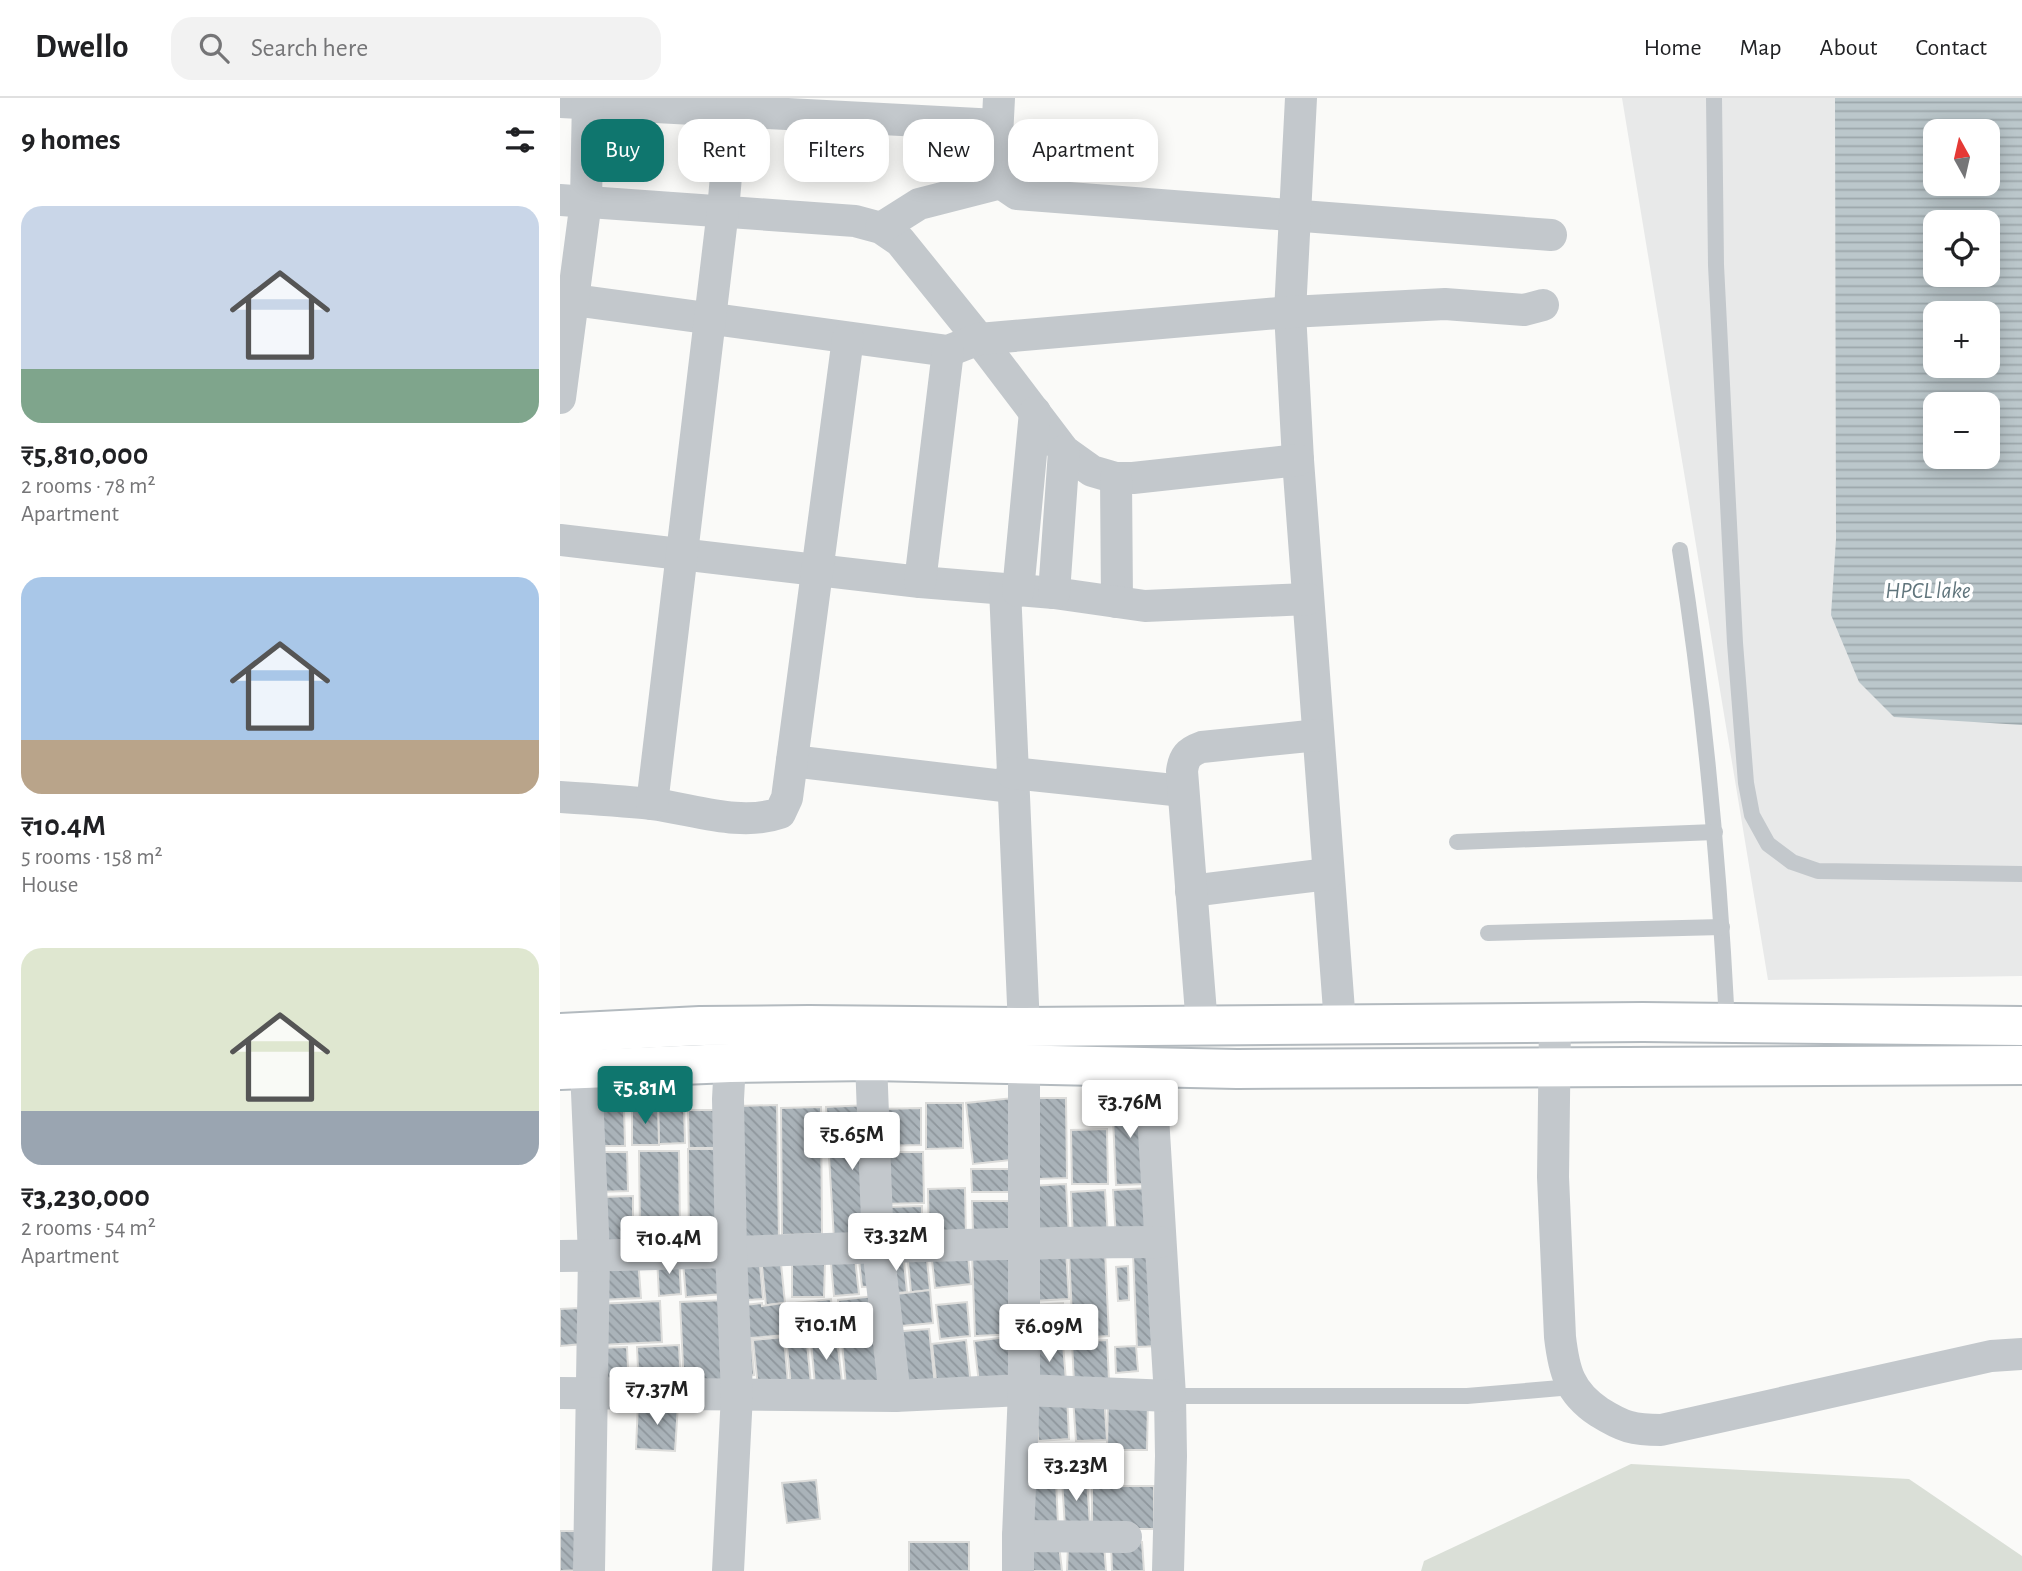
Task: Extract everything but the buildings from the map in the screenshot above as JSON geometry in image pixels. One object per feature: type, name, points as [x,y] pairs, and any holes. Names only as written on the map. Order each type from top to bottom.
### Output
[{"type":"main road","points":[[573,1070],[730,1063],[871,1061],[1202,1026],[1727,1023],[2022,1026]]},
{"type":"main road","points":[[560,1034],[700,1026],[876,1025],[1024,1045],[1150,1067],[1237,1069],[2022,1065]]},
{"type":"street","points":[[1301,98],[1290,312],[1298,460],[1339,1024]]},
{"type":"street","points":[[560,398],[578,101],[998,112],[996,157],[1001,183],[1017,194],[1551,235]]},
{"type":"street","points":[[652,804],[723,210],[732,105]]},
{"type":"street","points":[[881,228],[919,204],[1001,183]]},
{"type":"street","points":[[573,200],[855,221],[881,228],[900,241],[1064,451],[1091,471],[1116,478],[1298,460]]},
{"type":"street","points":[[567,299],[948,351],[979,339],[1290,312],[1445,304],[1524,310],[1543,305]]},
{"type":"street","points":[[560,797],[652,804],[742,818],[764,819],[780,813],[787,798],[848,338]]},
{"type":"street","points":[[920,582],[948,351]]},
{"type":"street","points":[[1018,1571],[1024,1390],[1024,1045],[1012,780],[1012,590],[1035,412]]},
{"type":"street","points":[[1054,593],[1064,451]]},
{"type":"street","points":[[1116,478],[1117,602]]},
{"type":"street","points":[[560,540],[920,582],[1054,593],[1160,606],[1308,599]]},
{"type":"street","points":[[1202,1026],[1181,771],[1184,759],[1192,750],[1202,747],[1318,735]]},
{"type":"street","points":[[792,761],[1183,792]]},
{"type":"street","points":[[1191,891],[1328,874]]},
{"type":"street","points":[[1555,1023],[1552,1177],[1555,1266],[1562,1361],[1572,1387],[1582,1401],[1621,1426],[1637,1430],[1661,1430],[1991,1356],[2022,1354]]},
{"type":"street","points":[[871,1061],[878,1248],[895,1395]]},
{"type":"street","points":[[728,1571],[737,1394],[731,1252],[728,1099],[730,1063]]},
{"type":"street","points":[[1150,1067],[1170,1396],[1168,1571]]},
{"type":"street","points":[[573,1070],[594,1255],[575,1393],[589,1571]]},
{"type":"street","points":[[560,1256],[1023,1242],[1160,1242]]},
{"type":"street","points":[[575,1393],[895,1395],[1024,1390],[1170,1396]]},
{"type":"street","points":[[1018,1536],[1126,1537]]},
{"type":"lane","points":[[1714,98],[1716,265],[1735,643],[1746,783],[1752,815],[1768,845],[1792,862],[1818,871],[2022,874]]},
{"type":"lane","points":[[1680,550],[1695,646],[1715,832],[1727,1023]]},
{"type":"lane","points":[[1457,842],[1715,832]]},
{"type":"lane","points":[[1488,933],[1722,927]]},
{"type":"lane","points":[[1170,1396],[1467,1396],[1572,1387]]},
{"type":"shaded area","points":[[1622,98],[2022,98],[2022,976],[1768,980]]},
{"type":"shaded area","points":[[1631,1464],[1909,1479],[2022,1556],[2022,1571],[1421,1571],[1424,1561]]},
{"type":"water","name":"HPCL lake","points":[[1835,98],[2022,98],[2022,725],[1894,717],[1859,682],[1831,615],[1836,539]]}]
